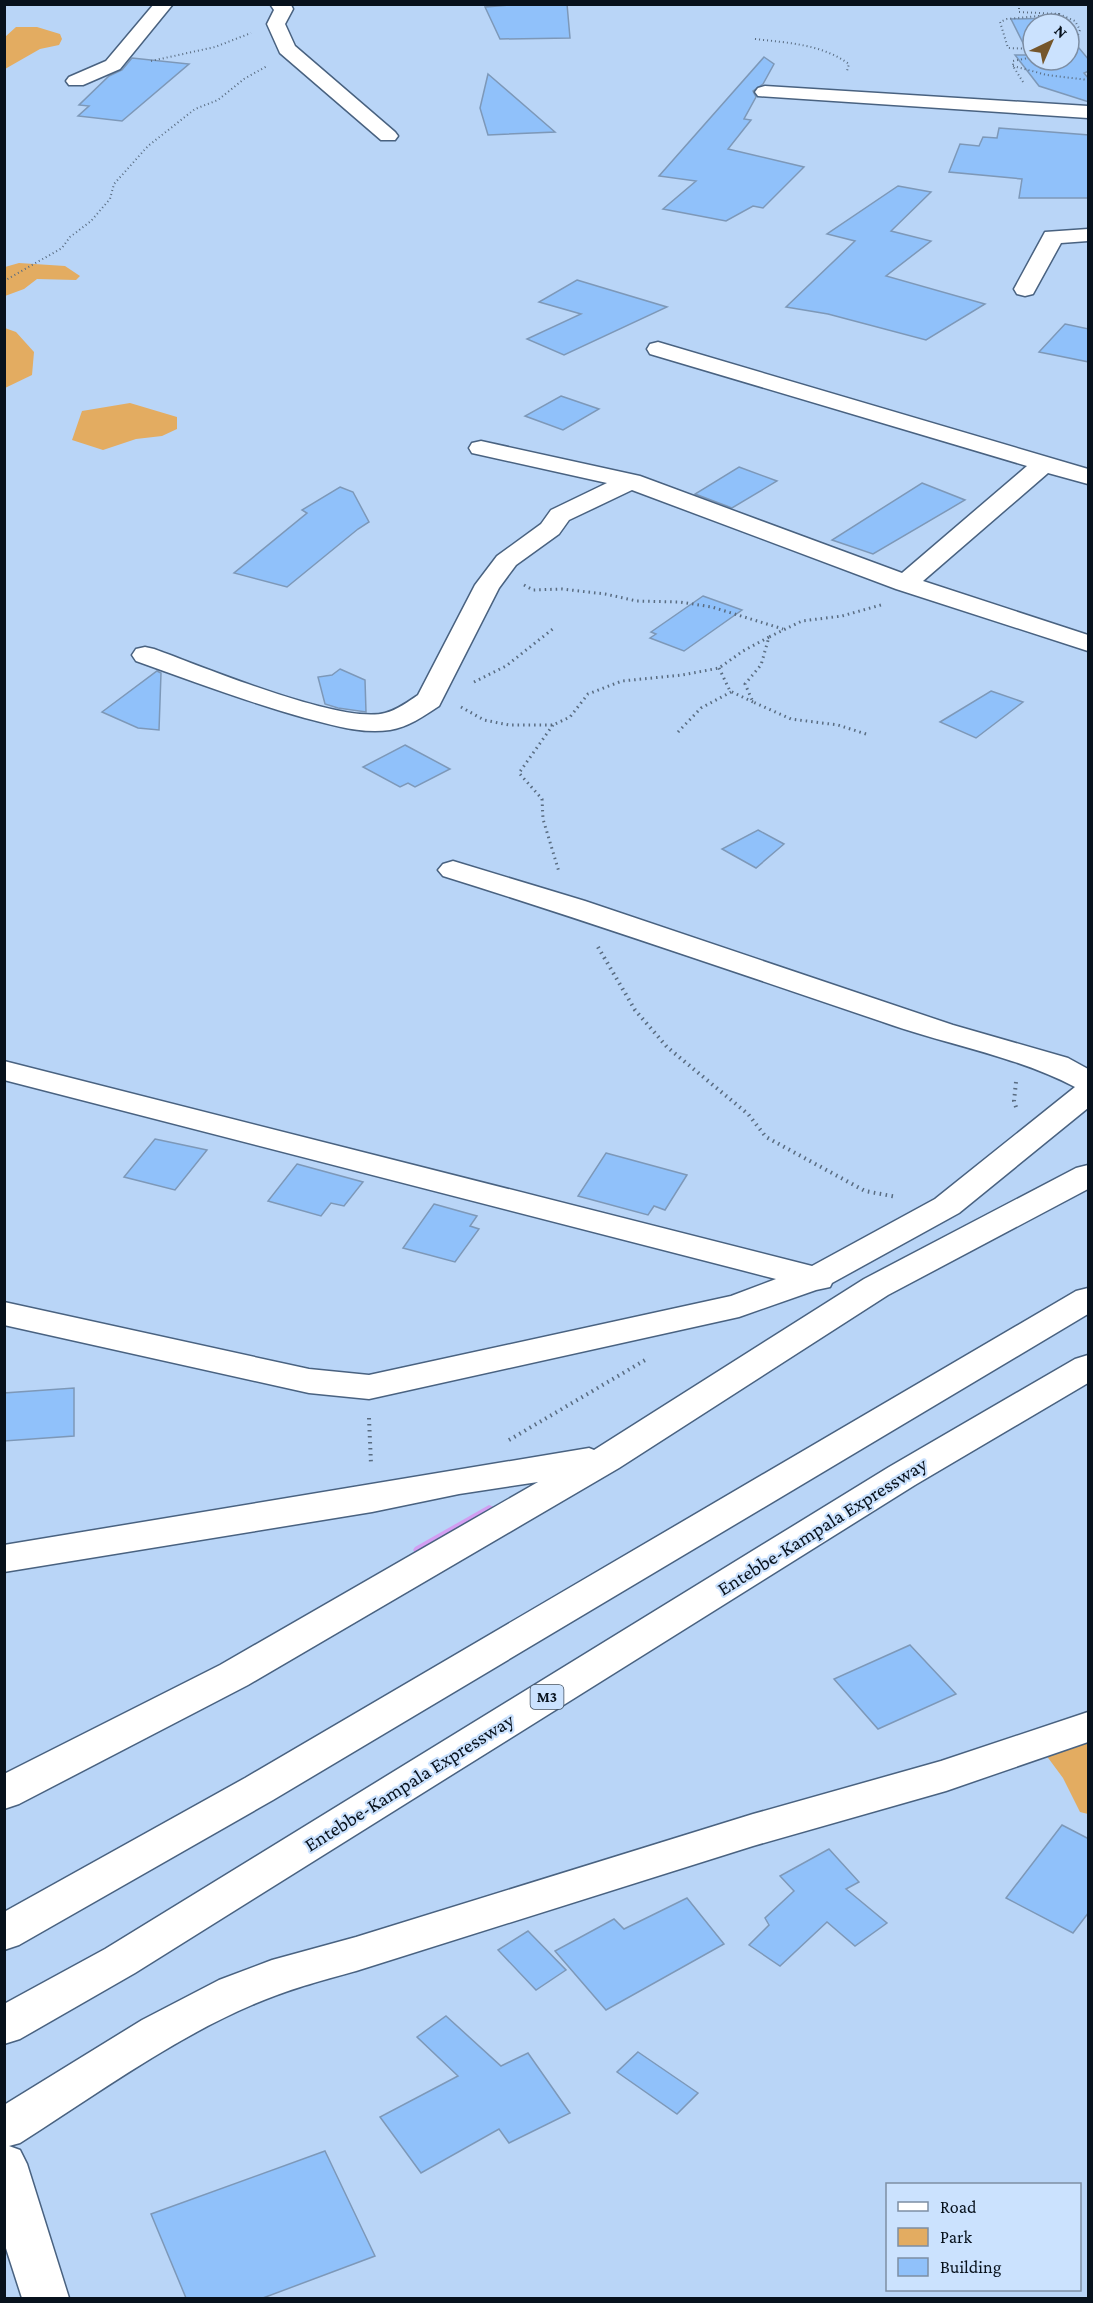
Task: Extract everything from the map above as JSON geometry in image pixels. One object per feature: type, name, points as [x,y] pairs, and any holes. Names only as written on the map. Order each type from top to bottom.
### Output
[{"type":"main road","points":[[76,81],[113,65],[164,4]]},
{"type":"main road","points":[[281,7],[276,24],[287,49],[388,136]]},
{"type":"main road","points":[[765,92],[1089,112]]},
{"type":"main road","points":[[1025,289],[1053,237],[1089,235]]},
{"type":"main road","points":[[658,349],[1089,477]]},
{"type":"main road","points":[[481,448],[631,481],[915,587],[1089,644]]},
{"type":"main road","points":[[915,587],[1043,465]]},
{"type":"main road","points":[[145,655],[277,702],[351,722],[389,722],[414,711],[429,700],[488,585],[506,561],[550,529],[560,515],[631,481]]},
{"type":"main road","points":[[453,870],[574,907],[942,1032],[1057,1065],[1089,1081]]},
{"type":"main road","points":[[4,1070],[813,1278],[876,1287]]},
{"type":"main road","points":[[4,1313],[309,1381],[369,1387],[739,1306],[827,1273],[947,1206],[1089,1092]]},
{"type":"main road","points":[[4,1793],[234,1675],[606,1459],[876,1287],[1089,1175]]},
{"type":"main road","points":[[4,1933],[259,1789],[1089,1299]]},
{"type":"main road","name":"Entebbe-Kampala Expressway","points":[[4,2026],[120,1962],[902,1476],[1089,1367]]},
{"type":"main road","points":[[4,1559],[372,1498],[459,1481],[606,1459]]},
{"type":"main road","points":[[4,2129],[158,2033],[234,1993],[287,1972],[356,1954],[753,1830],[946,1775],[1089,1727]]},
{"type":"main road","points":[[4,2164],[45,2298]]},
{"type":"path","points":[[113,65],[153,61],[215,47],[276,22],[281,7]]},
{"type":"path","points":[[1021,18],[1000,22],[1008,48],[1021,49]]},
{"type":"path","points":[[755,39],[821,48],[835,53],[849,64],[845,79],[846,92],[855,98],[865,98]]},
{"type":"path","points":[[4,281],[62,248],[70,237],[91,221],[110,200],[114,184],[148,146],[195,109],[218,100],[243,79],[273,63],[284,42]]},
{"type":"path","points":[[1013,66],[1047,75],[1089,80]]},
{"type":"path","points":[[500,572],[533,590],[562,589],[605,594],[637,601],[712,607],[784,629]]},
{"type":"path","points":[[442,673],[462,708],[484,720],[509,725],[553,725],[570,717],[588,694],[622,681],[682,675],[719,668],[743,651],[802,621],[842,616],[915,587]]},
{"type":"path","points":[[442,673],[464,685],[490,678],[554,628]]},
{"type":"path","points":[[753,702],[745,684],[761,665],[769,637]]},
{"type":"path","points":[[719,668],[725,687],[753,702],[791,719],[838,725],[866,734]]},
{"type":"path","points":[[678,732],[693,712],[706,702],[731,692]]},
{"type":"path","points":[[553,725],[519,773],[542,799],[543,819],[556,866],[574,907],[636,1010],[667,1047],[748,1114],[766,1137],[865,1191],[947,1206]]},
{"type":"path","points":[[1023,1055],[1018,1069],[1014,1101],[1028,1140]]},
{"type":"path","points":[[504,1442],[657,1353]]},
{"type":"path","points":[[369,1387],[372,1498]]},
{"type":"green space","points":[[16,27],[37,27],[60,34],[62,39],[59,45],[40,49],[5,69],[5,37]]},
{"type":"green space","points":[[19,263],[65,266],[80,276],[76,280],[37,279],[24,289],[5,296],[5,267]]},
{"type":"green space","points":[[5,328],[16,332],[34,352],[32,375],[5,388]]},
{"type":"green space","points":[[130,403],[177,417],[177,429],[162,436],[136,439],[103,450],[72,440],[82,411]]},
{"type":"green space","points":[[1088,1714],[1088,1814],[1080,1812],[1063,1778],[1043,1751],[1044,1727]]},
{"type":"building","points":[[567,4],[570,38],[500,39],[485,7]]},
{"type":"building","points":[[1011,19],[1021,19],[1021,39]]},
{"type":"building","points":[[1081,50],[1089,60],[1089,71],[1084,73],[1089,79],[1089,102],[1039,86],[1028,72],[1081,72]]},
{"type":"building","points":[[1015,55],[1021,55],[1021,63]]},
{"type":"building","points":[[764,57],[774,64],[763,84],[753,91],[756,97],[744,119],[751,120],[728,149],[804,167],[763,208],[753,206],[726,221],[663,209],[696,181],[659,176]]},
{"type":"building","points":[[132,58],[189,64],[122,121],[78,116],[89,106],[79,105],[109,76],[122,70]]},
{"type":"building","points":[[488,74],[555,132],[488,135],[480,108]]},
{"type":"building","points":[[999,128],[1089,135],[1089,198],[1019,198],[1022,179],[949,172],[960,144],[979,146],[983,137],[997,138]]},
{"type":"building","points":[[898,186],[931,192],[891,231],[931,241],[886,276],[985,304],[926,340],[828,314],[786,307],[855,241],[827,234]]},
{"type":"building","points":[[577,280],[667,307],[564,355],[527,339],[581,314],[539,302]]},
{"type":"building","points":[[1065,324],[1089,329],[1089,362],[1039,352]]},
{"type":"building","points":[[561,396],[599,409],[563,430],[525,416]]},
{"type":"building","points":[[739,467],[777,481],[732,508],[695,494]]},
{"type":"building","points":[[922,483],[965,500],[873,554],[832,540]]},
{"type":"building","points":[[340,487],[353,492],[369,522],[287,587],[234,573],[307,513],[302,510]]},
{"type":"building","points":[[703,596],[742,610],[684,651],[650,638],[656,634],[651,632]]},
{"type":"building","points":[[340,669],[365,680],[366,712],[325,704],[318,677],[332,675]]},
{"type":"building","points":[[157,671],[161,673],[159,730],[138,728],[102,712]]},
{"type":"building","points":[[991,691],[1023,702],[976,738],[940,722]]},
{"type":"building","points":[[405,745],[450,769],[415,787],[408,783],[400,787],[363,767]]},
{"type":"building","points":[[758,830],[784,844],[756,868],[722,849]]},
{"type":"building","points":[[155,1139],[207,1150],[175,1190],[124,1177]]},
{"type":"building","points":[[606,1153],[687,1175],[665,1210],[654,1206],[648,1215],[578,1196]]},
{"type":"building","points":[[297,1164],[363,1182],[344,1206],[331,1203],[321,1216],[268,1201]]},
{"type":"building","points":[[434,1204],[477,1216],[470,1226],[479,1229],[455,1262],[403,1248]]},
{"type":"building","points":[[74,1388],[74,1436],[4,1441],[4,1393]]},
{"type":"building","points":[[910,1645],[956,1694],[878,1729],[834,1679]]},
{"type":"building","points":[[1062,1825],[1089,1839],[1089,1912],[1073,1933],[1006,1898]]},
{"type":"building","points":[[829,1849],[859,1882],[846,1889],[887,1923],[855,1946],[827,1922],[780,1966],[749,1945],[769,1925],[765,1918],[794,1891],[780,1876]]},
{"type":"building","points":[[687,1898],[724,1944],[606,2010],[555,1951],[614,1919],[624,1929]]},
{"type":"building","points":[[528,1931],[566,1970],[536,1990],[498,1950]]},
{"type":"building","points":[[446,2016],[501,2066],[528,2053],[570,2113],[509,2143],[499,2129],[421,2173],[380,2117],[458,2076],[417,2037]]},
{"type":"building","points":[[638,2052],[698,2093],[677,2114],[617,2072]]},
{"type":"building","points":[[325,2151],[375,2256],[263,2298],[186,2298],[151,2214]]},
{"type":"waterway","points":[[420,1550],[489,1510]]}]
